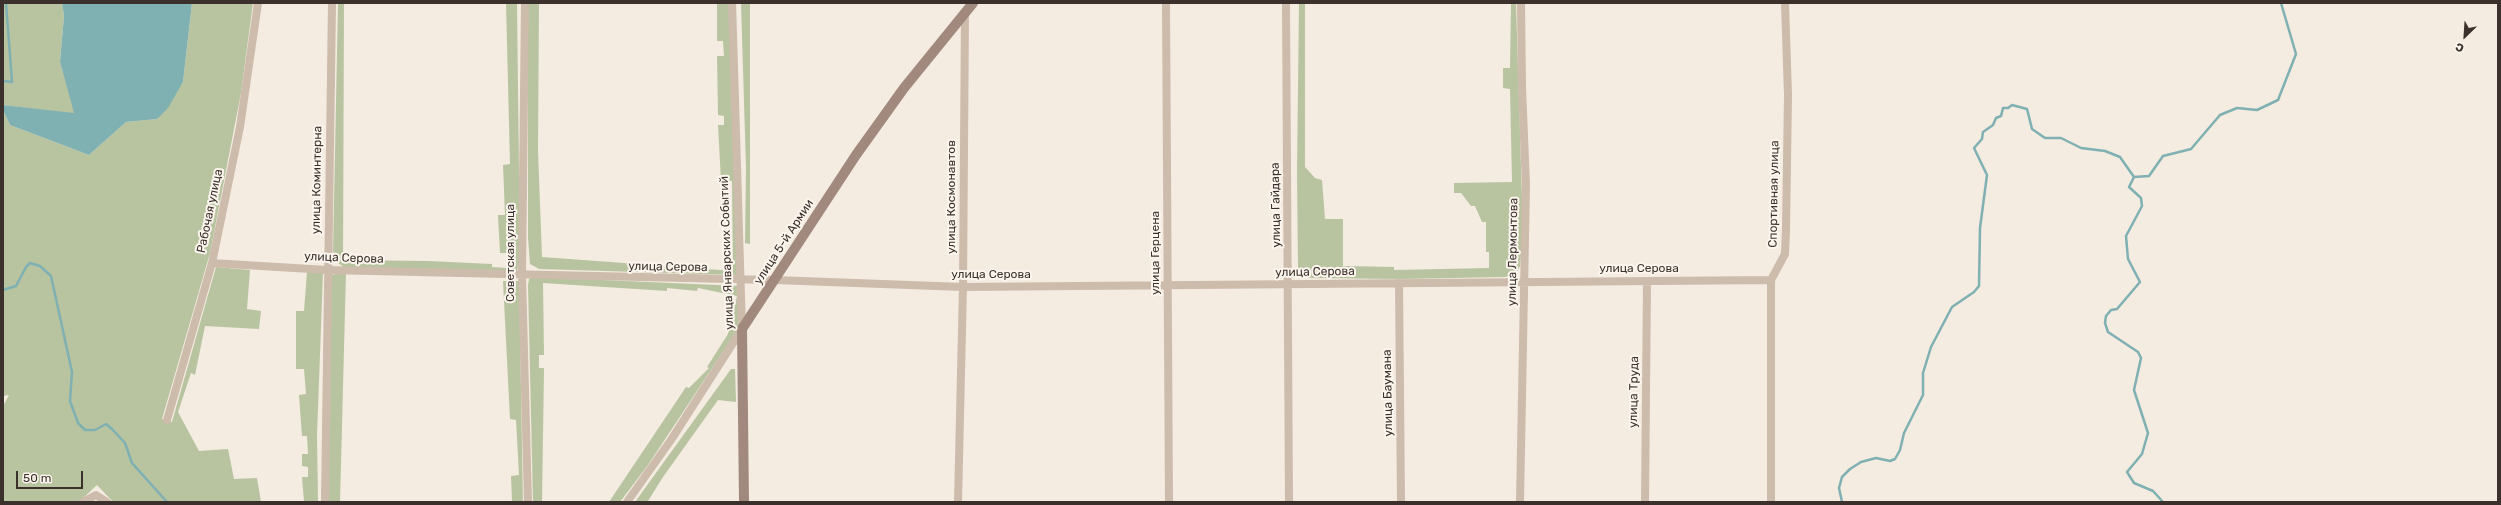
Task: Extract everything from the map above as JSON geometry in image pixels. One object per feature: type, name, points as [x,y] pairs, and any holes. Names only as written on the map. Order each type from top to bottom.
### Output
[{"type":"street","name":"Рабочая улица","points":[[167,420],[212,264],[240,127],[258,3]]},
{"type":"street","name":"улица Коминтерна","points":[[325,502],[327,270],[330,180],[332,3]]},
{"type":"street","name":"Советская улица","points":[[524,3],[522,276],[528,502]]},
{"type":"street","name":"улица Январских Событий","points":[[732,3],[742,280],[744,502]]},
{"type":"street","name":"улица 5-й Армии","points":[[627,502],[671,440],[856,155],[904,88],[973,3]]},
{"type":"street","name":"улица Герцена","points":[[1166,3],[1170,502]]},
{"type":"street","name":"улица Гайдара","points":[[1286,3],[1289,284],[1289,502]]},
{"type":"street","name":"улица Лермонтова","points":[[1520,502],[1526,185],[1522,87],[1521,3]]},
{"type":"street","name":"Спортивная улица","points":[[1771,502],[1771,280],[1785,254],[1786,229],[1788,95],[1785,3]]},
{"type":"street","name":"улица Космонавтов","points":[[958,502],[963,287],[965,12]]},
{"type":"street","name":"улица Серова","points":[[212,264],[327,270],[522,276],[775,280],[963,287],[1771,280]]},
{"type":"street","name":"улица Труда","points":[[1645,502],[1647,282]]},
{"type":"street","name":"улица Баумана","points":[[1399,283],[1401,502]]},
{"type":"street","points":[[83,502],[96,495],[107,502]]},
{"type":"green space","points":[[3,3],[62,3],[64,16],[60,62],[75,114],[3,105]]},
{"type":"green space","points":[[192,3],[253,3],[241,93],[210,253],[162,419],[172,422],[216,267],[250,270],[247,309],[261,311],[259,329],[205,326],[195,375],[191,373],[178,412],[199,451],[228,449],[234,479],[257,478],[261,502],[113,502],[97,485],[79,502],[3,502],[3,406],[9,395],[3,396],[3,110],[10,125],[89,155],[126,122],[157,119],[183,82]]},
{"type":"green space","points":[[338,3],[344,3],[343,260],[428,261],[492,264],[492,267],[507,268],[507,253],[500,253],[498,215],[505,215],[503,165],[510,164],[506,3],[517,3],[520,257],[517,271],[344,267],[338,263],[333,251]]},
{"type":"green space","points":[[528,3],[539,3],[538,151],[542,257],[733,271],[732,181],[721,181],[718,125],[724,125],[724,116],[718,115],[717,56],[724,56],[723,41],[717,41],[717,3],[729,3],[738,273],[736,275],[539,269],[530,264],[528,238]]},
{"type":"green space","points":[[741,3],[750,3],[750,244],[745,243],[746,168]]},
{"type":"green space","points":[[1299,3],[1305,3],[1305,167],[1315,178],[1322,180],[1325,219],[1343,219],[1343,266],[1394,267],[1394,270],[1489,268],[1489,252],[1486,252],[1486,222],[1482,222],[1475,206],[1471,206],[1461,193],[1454,193],[1454,183],[1512,182],[1510,89],[1503,88],[1503,68],[1510,68],[1511,3],[1516,3],[1523,231],[1520,266],[1516,274],[1505,277],[1401,279],[1308,278],[1301,275],[1298,268],[1297,173]]},
{"type":"green space","points":[[307,272],[323,273],[317,435],[318,502],[304,502],[302,477],[308,477],[308,467],[302,466],[302,454],[308,454],[307,436],[302,436],[299,395],[306,394],[304,369],[296,369],[296,311],[304,311]]},
{"type":"green space","points":[[346,272],[340,502],[325,502],[331,275]]},
{"type":"green space","points":[[534,277],[740,286],[741,319],[736,332],[648,465],[620,502],[609,502],[686,387],[689,388],[709,368],[707,367],[728,334],[737,296],[698,288],[697,291],[667,288],[667,291],[543,283],[544,355],[539,355],[539,368],[544,368],[542,502],[533,502],[528,285],[529,279]]},
{"type":"green space","points":[[503,281],[519,281],[523,502],[512,502],[511,476],[519,475],[516,420],[510,419]]},
{"type":"green space","points":[[731,369],[735,369],[736,402],[718,400],[663,477],[648,501],[651,502],[635,502]]},
{"type":"water","points":[[62,3],[192,3],[183,82],[168,108],[157,119],[126,122],[89,155],[10,125],[3,110],[3,105],[74,113],[60,62],[64,16]]},
{"type":"waterway","points":[[3,81],[12,82],[6,3]]},
{"type":"waterway","points":[[2134,177],[2149,176],[2163,156],[2191,149],[2220,115],[2237,108],[2257,110],[2278,100],[2296,54],[2281,3]]},
{"type":"waterway","points":[[1842,502],[1839,488],[1842,477],[1850,469],[1861,462],[1876,458],[1890,461],[1895,459],[1900,450],[1904,433],[1923,395],[1923,373],[1931,347],[1952,307],[1974,292],[1979,286],[1980,228],[1987,175],[1974,148],[1982,139],[1983,132],[1993,125],[1996,118],[2001,116],[2003,108],[2008,108],[2012,105],[2027,109],[2032,129],[2045,138],[2061,138],[2081,148],[2105,151],[2120,157],[2134,177],[2129,187],[2141,198],[2142,206],[2126,236],[2128,259],[2140,282],[2117,309],[2111,310],[2106,316],[2105,323],[2108,332],[2138,352],[2141,358],[2134,390],[2148,433],[2142,454],[2127,472],[2134,483],[2153,491],[2163,502]]},
{"type":"waterway","points":[[3,290],[16,286],[26,267],[30,263],[40,266],[51,276],[72,372],[70,401],[78,423],[85,430],[95,430],[106,424],[112,429],[125,443],[132,463],[167,502]]}]
